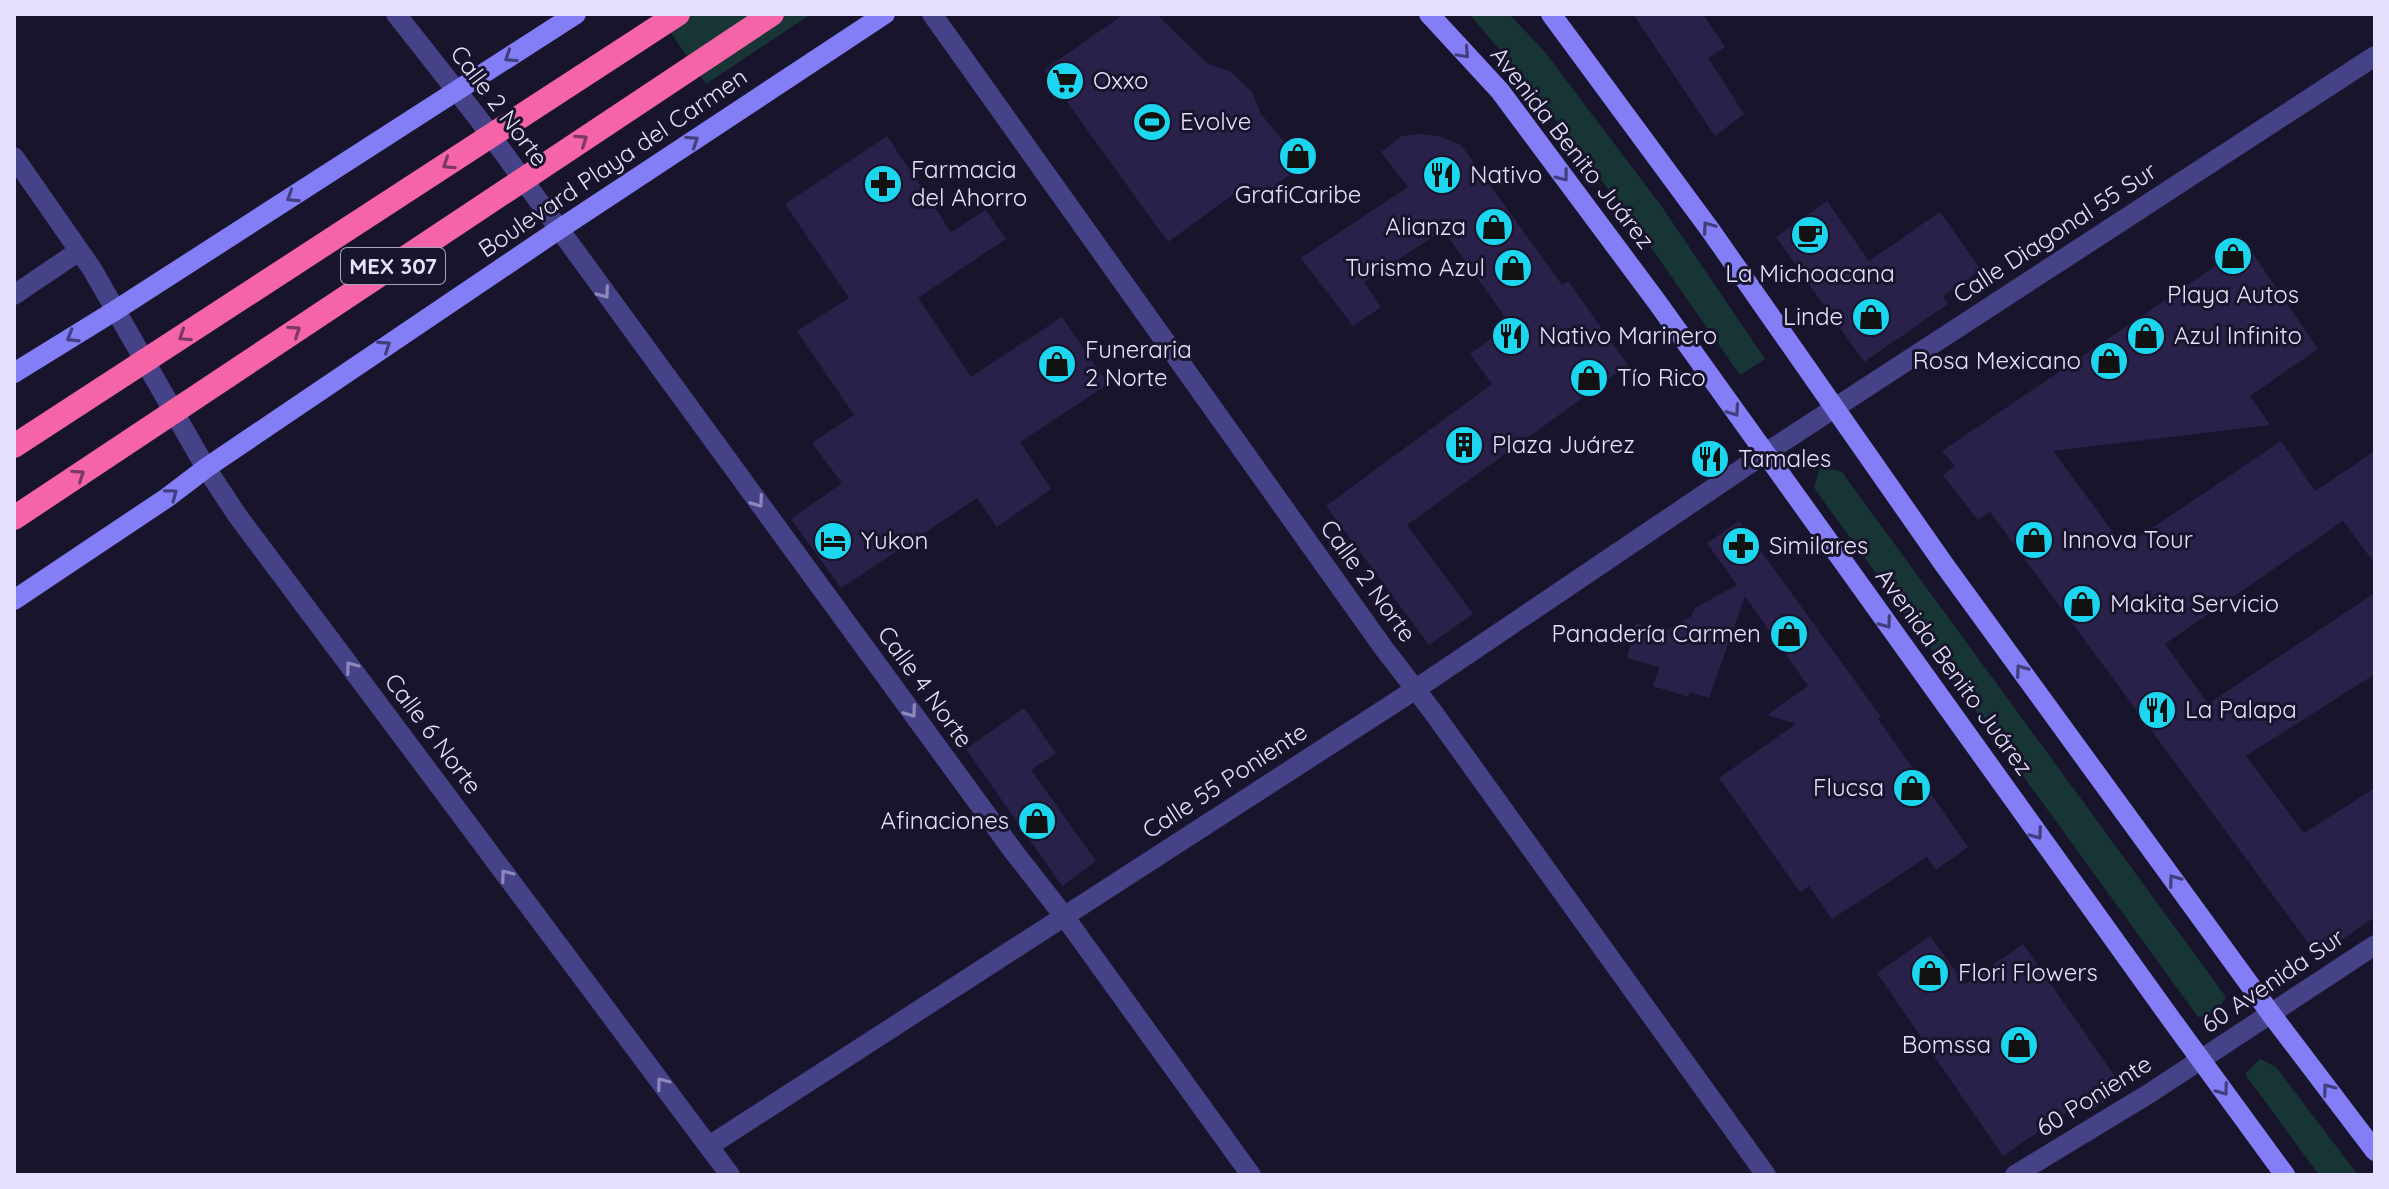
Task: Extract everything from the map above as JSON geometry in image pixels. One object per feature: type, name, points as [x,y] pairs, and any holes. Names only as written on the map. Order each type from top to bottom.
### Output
[{"type":"highway","name":"MEX 307","points":[[14,446],[678,14]]},
{"type":"highway","name":"MEX 307","points":[[14,518],[772,14]]},
{"type":"main road","points":[[14,373],[576,14]]},
{"type":"main road","name":"Boulevard Playa del Carmen","points":[[14,600],[558,230],[885,14]]},
{"type":"main road","name":"Avenida Benito Juárez","points":[[1429,14],[1500,91],[1657,302],[2285,1175]]},
{"type":"main road","points":[[1551,14],[1711,231],[1943,563],[2271,1014],[2375,1151]]},
{"type":"street","name":"Calle 2 Norte","points":[[396,14],[457,91],[558,230]]},
{"type":"street","name":"Calle 2 Norte","points":[[932,14],[1385,650],[1766,1175]]},
{"type":"street","name":"Calle Diagonal 55 Sur","points":[[1764,454],[2375,56]]},
{"type":"street","name":"Calle 6 Norte","points":[[14,157],[116,310],[206,468],[237,515],[730,1175]]},
{"type":"street","name":"Calle 4 Norte","points":[[558,230],[1251,1175]]},
{"type":"street","points":[[14,295],[79,251]]},
{"type":"street","name":"Calle 55 Poniente","points":[[709,1146],[1416,689],[1764,454]]},
{"type":"street","name":"60 Avenida Sur","points":[[2201,1060],[2375,945]]},
{"type":"street","name":"60 Poniente","points":[[2015,1175],[2201,1060]]},
{"type":"green space","points":[[658,14],[811,14],[706,84]]},
{"type":"green space","points":[[1469,14],[1509,14],[1545,52],[1662,207],[1765,359],[1740,375],[1636,226],[1519,72]]},
{"type":"green space","points":[[1820,467],[1841,471],[2226,997],[2214,1015],[2198,1017],[1814,488]]},
{"type":"green space","points":[[2260,1059],[2276,1067],[2358,1175],[2319,1175],[2245,1074]]},
{"type":"building","points":[[1124,14],[1156,14],[1208,64],[1231,72],[1252,92],[1261,114],[1304,165],[1256,199],[1246,185],[1168,242],[1044,70]]},
{"type":"building","points":[[1633,14],[1703,14],[1725,47],[1708,58],[1744,114],[1715,136]]},
{"type":"building","points":[[887,136],[951,232],[986,210],[1006,239],[918,298],[971,377],[1062,317],[1108,384],[1020,442],[1051,489],[997,527],[977,498],[841,588],[791,519],[842,483],[812,443],[854,415],[797,331],[849,298],[785,204]]},
{"type":"building","points":[[1402,136],[1439,136],[1461,145],[1562,285],[1568,281],[1628,365],[1407,525],[1473,614],[1429,645],[1326,506],[1492,384],[1470,354],[1510,324],[1443,230],[1364,282],[1381,307],[1353,326],[1301,258],[1408,187],[1381,152]]},
{"type":"building","points":[[1827,201],[1869,261],[1940,212],[1981,270],[1943,296],[1948,304],[1864,362],[1776,237]]},
{"type":"building","points":[[2241,236],[2318,349],[2250,396],[2270,425],[2053,451],[2124,547],[2281,441],[2315,491],[2375,451],[2375,564],[2343,521],[2165,644],[2208,704],[2375,593],[2375,674],[2246,756],[2304,833],[2375,788],[2375,917],[2318,956],[1990,512],[1978,520],[1943,475],[1955,466],[1942,451],[2217,265],[2211,256]]},
{"type":"building","points":[[1739,521],[1881,717],[1878,719],[1968,847],[1936,870],[1927,857],[1832,919],[1809,886],[1800,892],[1719,778],[1796,724],[1767,715],[1808,686],[1745,596],[1709,698],[1690,692],[1688,697],[1653,686],[1659,667],[1627,658],[1636,623],[1664,632],[1691,616],[1695,608],[1737,585],[1707,543]]},
{"type":"building","points":[[1024,708],[1056,753],[1031,770],[1096,861],[1062,886],[966,749]]},
{"type":"building","points":[[1930,936],[1965,984],[2023,944],[2123,1088],[2091,1111],[2084,1101],[2003,1156],[1877,973]]},
{"type":"place","name":"Oxxo","points":[[1065,81]]},
{"type":"place","name":"Evolve","points":[[1152,122]]},
{"type":"place","name":"GrafiCaribe","points":[[1298,156]]},
{"type":"place","name":"Nativo","points":[[1442,175]]},
{"type":"place","name":"Farmacia del Ahorro","points":[[883,184]]},
{"type":"place","name":"Alianza","points":[[1494,227]]},
{"type":"place","name":"La Michoacana","points":[[1810,235]]},
{"type":"place","name":"Playa Autos","points":[[2233,256]]},
{"type":"place","name":"Turismo Azul","points":[[1513,268]]},
{"type":"place","name":"Linde","points":[[1871,317]]},
{"type":"place","name":"Nativo Marinero","points":[[1511,336]]},
{"type":"place","name":"Azul Infinito","points":[[2146,336]]},
{"type":"place","name":"Rosa Mexicano","points":[[2109,361]]},
{"type":"place","name":"Funeraria 2 Norte","points":[[1057,364]]},
{"type":"place","name":"Tío Rico","points":[[1589,378]]},
{"type":"place","name":"Plaza Juárez","points":[[1464,445]]},
{"type":"place","name":"Tamales","points":[[1710,459]]},
{"type":"place","name":"Innova Tour","points":[[2034,540]]},
{"type":"place","name":"Yukon","points":[[833,541]]},
{"type":"place","name":"Similares","points":[[1741,546]]},
{"type":"place","name":"Makita Servicio","points":[[2082,604]]},
{"type":"place","name":"Panadería Carmen","points":[[1789,634]]},
{"type":"place","name":"La Palapa","points":[[2157,710]]},
{"type":"place","name":"Flucsa","points":[[1912,788]]},
{"type":"place","name":"Afinaciones","points":[[1037,821]]},
{"type":"place","name":"Flori Flowers","points":[[1930,973]]},
{"type":"place","name":"Bomssa","points":[[2019,1045]]}]
